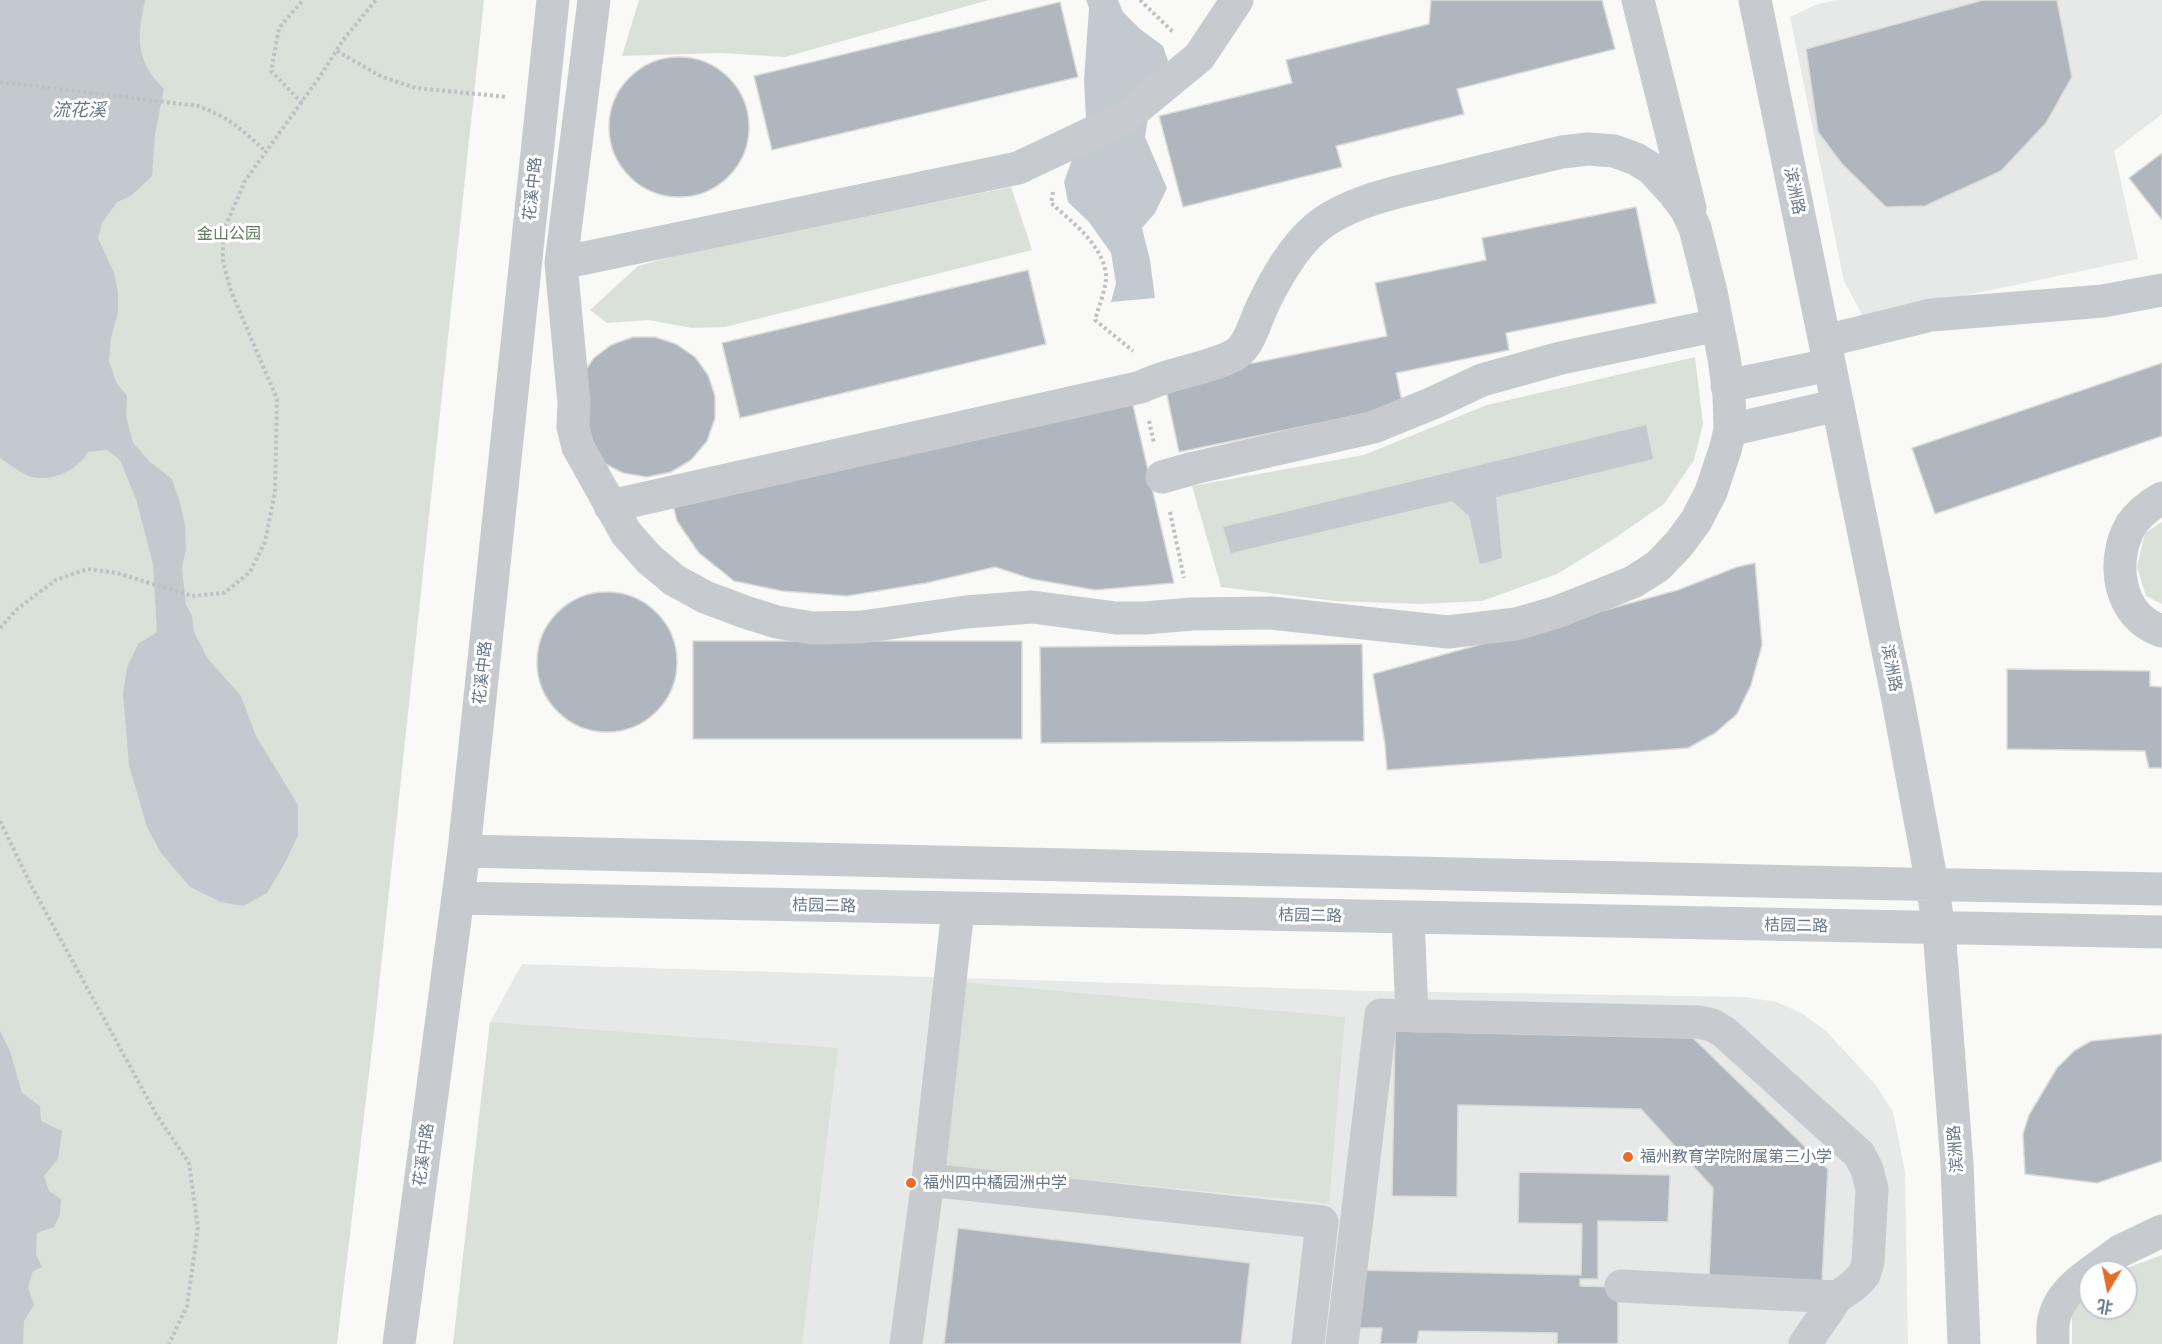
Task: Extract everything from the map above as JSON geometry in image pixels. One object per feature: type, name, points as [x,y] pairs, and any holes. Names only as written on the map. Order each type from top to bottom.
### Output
[{"type":"street","name":"花溪中路","points":[[399,1344],[464,851],[553,0]]},
{"type":"street","points":[[594,0],[561,263],[574,403],[573,427],[578,447],[626,533],[649,559],[674,580],[705,597],[745,612],[777,622],[812,628],[862,627],[966,612],[1032,607],[1116,618],[1271,613],[1448,632],[1516,624],[1557,612],[1633,582],[1658,566],[1679,544],[1696,521],[1711,492],[1725,450],[1730,430],[1727,386],[1718,325],[1638,0]]},
{"type":"street","points":[[561,263],[1018,168],[1126,117],[1199,57],[1238,0]]},
{"type":"street","name":"滨洲路","points":[[1755,0],[1897,695],[1939,929],[1957,1164],[1964,1344]]},
{"type":"street","points":[[610,506],[1142,387],[1156,379],[1213,363],[1238,353],[1249,337],[1278,276],[1316,228],[1343,211],[1388,195],[1562,152],[1588,149],[1614,151],[1636,159],[1652,169],[1686,209],[1695,228]]},
{"type":"street","points":[[1727,386],[1931,315],[2103,301],[2162,291]]},
{"type":"street","points":[[1162,477],[1374,427],[1482,380],[1561,358],[1718,325]]},
{"type":"street","points":[[1730,430],[1838,405]]},
{"type":"street","points":[[2162,498],[2138,515],[2130,527],[2124,543],[2121,562],[2121,585],[2128,604],[2143,620],[2162,630]]},
{"type":"street","points":[[464,851],[2162,889]]},
{"type":"street","name":"桔园二路","points":[[458,898],[2162,932]]},
{"type":"street","points":[[906,1344],[928,1180],[958,909]]},
{"type":"street","points":[[1408,918],[1412,1016]]},
{"type":"street","points":[[1342,1344],[1381,1015],[1698,1022],[1712,1025],[1724,1032],[1859,1154],[1867,1169],[1872,1189],[1868,1262],[1864,1275],[1837,1297],[1805,1344]]},
{"type":"street","points":[[928,1180],[1322,1222],[1308,1344]]},
{"type":"street","points":[[2107,1260],[2120,1251],[2162,1231]]},
{"type":"street","points":[[2053,1344],[2054,1318],[2070,1288],[2078,1282]]},
{"type":"street","points":[[1620,1286],[1837,1297]]},
{"type":"path","points":[[302,103],[271,71],[279,28],[303,0]]},
{"type":"path","points":[[0,628],[17,609],[56,580],[87,569],[117,573],[192,596],[224,593],[249,572],[265,542],[275,492],[277,399],[231,291],[223,262],[223,232],[245,181],[302,103],[343,40],[376,0]]},
{"type":"path","points":[[1140,0],[1199,57]]},
{"type":"path","points":[[337,51],[382,77],[416,88],[542,101]]},
{"type":"path","points":[[0,82],[198,106],[222,115],[244,130],[265,151]]},
{"type":"path","points":[[1080,139],[1055,174],[1051,203],[1099,252],[1107,277],[1095,320],[1138,356],[1142,387]]},
{"type":"path","points":[[0,821],[32,887],[156,1114],[189,1163],[198,1228],[187,1306],[169,1344]]},
{"type":"shaded area","points":[[1836,0],[2162,0],[2162,114],[2114,151],[2138,259],[1863,317],[1844,281],[1790,17],[1815,5]]},
{"type":"shaded area","name":"福州四中橘园洲中学","points":[[522,964],[1374,991],[1745,997],[1777,1002],[1803,1014],[1826,1031],[1875,1084],[1893,1112],[1905,1172],[1908,1344],[453,1344],[490,1022]]},
{"type":"green space","name":"金山公园","points":[[0,0],[484,0],[375,1023],[337,1344],[0,1344]]},
{"type":"green space","points":[[639,0],[989,0],[785,57],[721,53],[622,56]]},
{"type":"green space","points":[[1011,187],[1032,250],[725,327],[692,328],[648,320],[607,323],[590,310],[638,266],[686,253]]},
{"type":"green space","points":[[1695,357],[1703,424],[1694,460],[1664,504],[1557,574],[1482,601],[1420,604],[1335,601],[1221,587],[1192,486],[1364,455],[1487,405]]},
{"type":"green space","points":[[2162,522],[2162,604],[2146,596],[2137,567],[2145,533]]},
{"type":"green space","points":[[959,982],[1345,1017],[1329,1203],[942,1166]]},
{"type":"green space","points":[[490,1022],[838,1048],[802,1344],[453,1344]]},
{"type":"green space","points":[[2162,1255],[2162,1344],[2072,1344],[2072,1311],[2078,1302],[2078,1320],[2138,1320],[2138,1264]]},
{"type":"water","name":"流花溪","points":[[0,0],[145,0],[140,37],[143,58],[164,89],[155,134],[152,176],[131,196],[117,202],[102,223],[98,238],[114,273],[118,292],[118,312],[111,338],[109,361],[116,382],[127,396],[126,416],[133,443],[150,462],[172,479],[180,503],[185,525],[186,549],[182,568],[186,605],[192,616],[194,632],[208,659],[241,696],[256,736],[298,805],[298,835],[285,863],[267,893],[243,906],[221,902],[190,887],[161,853],[147,827],[129,765],[123,694],[127,668],[138,644],[157,632],[153,564],[136,499],[120,460],[107,450],[88,452],[77,465],[63,474],[37,478],[25,474],[0,458]]},
{"type":"water","points":[[1086,0],[1118,0],[1123,12],[1140,29],[1163,46],[1168,61],[1154,81],[1145,137],[1167,188],[1155,213],[1142,228],[1150,260],[1155,298],[1111,302],[1116,283],[1111,253],[1089,222],[1068,202],[1064,182],[1086,120],[1084,80],[1089,8]]},
{"type":"water","points":[[1646,425],[1653,459],[1496,497],[1502,558],[1480,564],[1469,516],[1452,501],[1231,553],[1223,527]]},
{"type":"water","points":[[0,1031],[10,1051],[22,1093],[40,1106],[41,1121],[62,1131],[58,1159],[44,1176],[49,1191],[61,1199],[60,1214],[54,1227],[37,1233],[36,1254],[42,1267],[33,1271],[28,1287],[34,1305],[24,1321],[23,1344],[0,1344]]},
{"type":"building","points":[[1431,0],[1602,0],[1615,49],[1457,89],[1464,114],[1336,146],[1342,167],[1183,207],[1159,116],[1292,83],[1286,60],[1429,24]]},
{"type":"building","points":[[1983,0],[2057,0],[2072,77],[2046,123],[2001,171],[1925,206],[1886,207],[1842,164],[1818,132],[1806,49]]},
{"type":"building","points":[[1060,2],[1078,77],[772,150],[754,76]]},
{"type":"building","points":[[679,57],[706,62],[728,78],[744,100],[749,127],[744,154],[728,176],[706,192],[679,197],[652,192],[630,176],[614,154],[609,127],[614,100],[630,78],[652,62]]},
{"type":"building","points":[[2162,153],[2162,220],[2129,178]]},
{"type":"building","points":[[1636,207],[1656,303],[1506,333],[1509,350],[1396,373],[1403,406],[1179,452],[1164,381],[1387,336],[1375,283],[1486,260],[1482,238]]},
{"type":"building","points":[[1028,270],[1046,344],[740,418],[722,343]]},
{"type":"building","points":[[633,337],[655,337],[676,344],[695,357],[708,375],[715,396],[715,418],[707,441],[691,460],[671,472],[647,477],[623,473],[602,462],[585,444],[581,376],[594,358],[611,345]]},
{"type":"building","points":[[2162,363],[2162,436],[1935,514],[1912,448]]},
{"type":"building","points":[[1131,397],[1174,583],[1095,590],[1032,579],[995,567],[926,583],[847,596],[782,591],[734,581],[699,553],[677,521],[673,505]]},
{"type":"building","points":[[1755,563],[1762,645],[1751,685],[1737,714],[1715,733],[1688,748],[1387,770],[1373,674],[1678,590],[1737,567]]},
{"type":"building","points":[[607,592],[634,598],[646,604],[656,613],[665,623],[671,635],[677,662],[671,689],[665,701],[656,711],[646,720],[634,726],[607,732],[580,726],[568,720],[558,711],[549,701],[543,689],[537,662],[543,635],[549,623],[558,613],[568,604],[580,598]]},
{"type":"building","points":[[693,641],[1022,641],[1022,739],[693,739]]},
{"type":"building","points":[[1362,644],[1364,741],[1041,743],[1040,647]]},
{"type":"building","points":[[2007,669],[2150,671],[2150,686],[2162,687],[2162,768],[2149,768],[2145,751],[2007,749]]},
{"type":"building","points":[[1395,1031],[1693,1038],[1828,1169],[1822,1282],[1709,1277],[1713,1188],[1641,1109],[1458,1105],[1457,1197],[1392,1196]]},
{"type":"building","points":[[2162,1034],[2162,1161],[2097,1183],[2025,1174],[2023,1134],[2029,1115],[2057,1068],[2074,1051],[2091,1041]]},
{"type":"building","points":[[1519,1172],[1670,1175],[1668,1222],[1598,1221],[1598,1279],[1580,1279],[1580,1286],[1618,1287],[1618,1344],[1557,1344],[1557,1333],[1419,1331],[1417,1344],[1380,1344],[1382,1328],[1353,1328],[1354,1270],[1581,1275],[1582,1224],[1518,1223]]},
{"type":"building","points":[[958,1228],[1250,1263],[1241,1344],[944,1344]]},
{"type":"place","name":"福州教育学院附属第三小学","points":[[1628,1157]]},
{"type":"place","name":"福州四中橘园洲中学","points":[[911,1183]]}]
